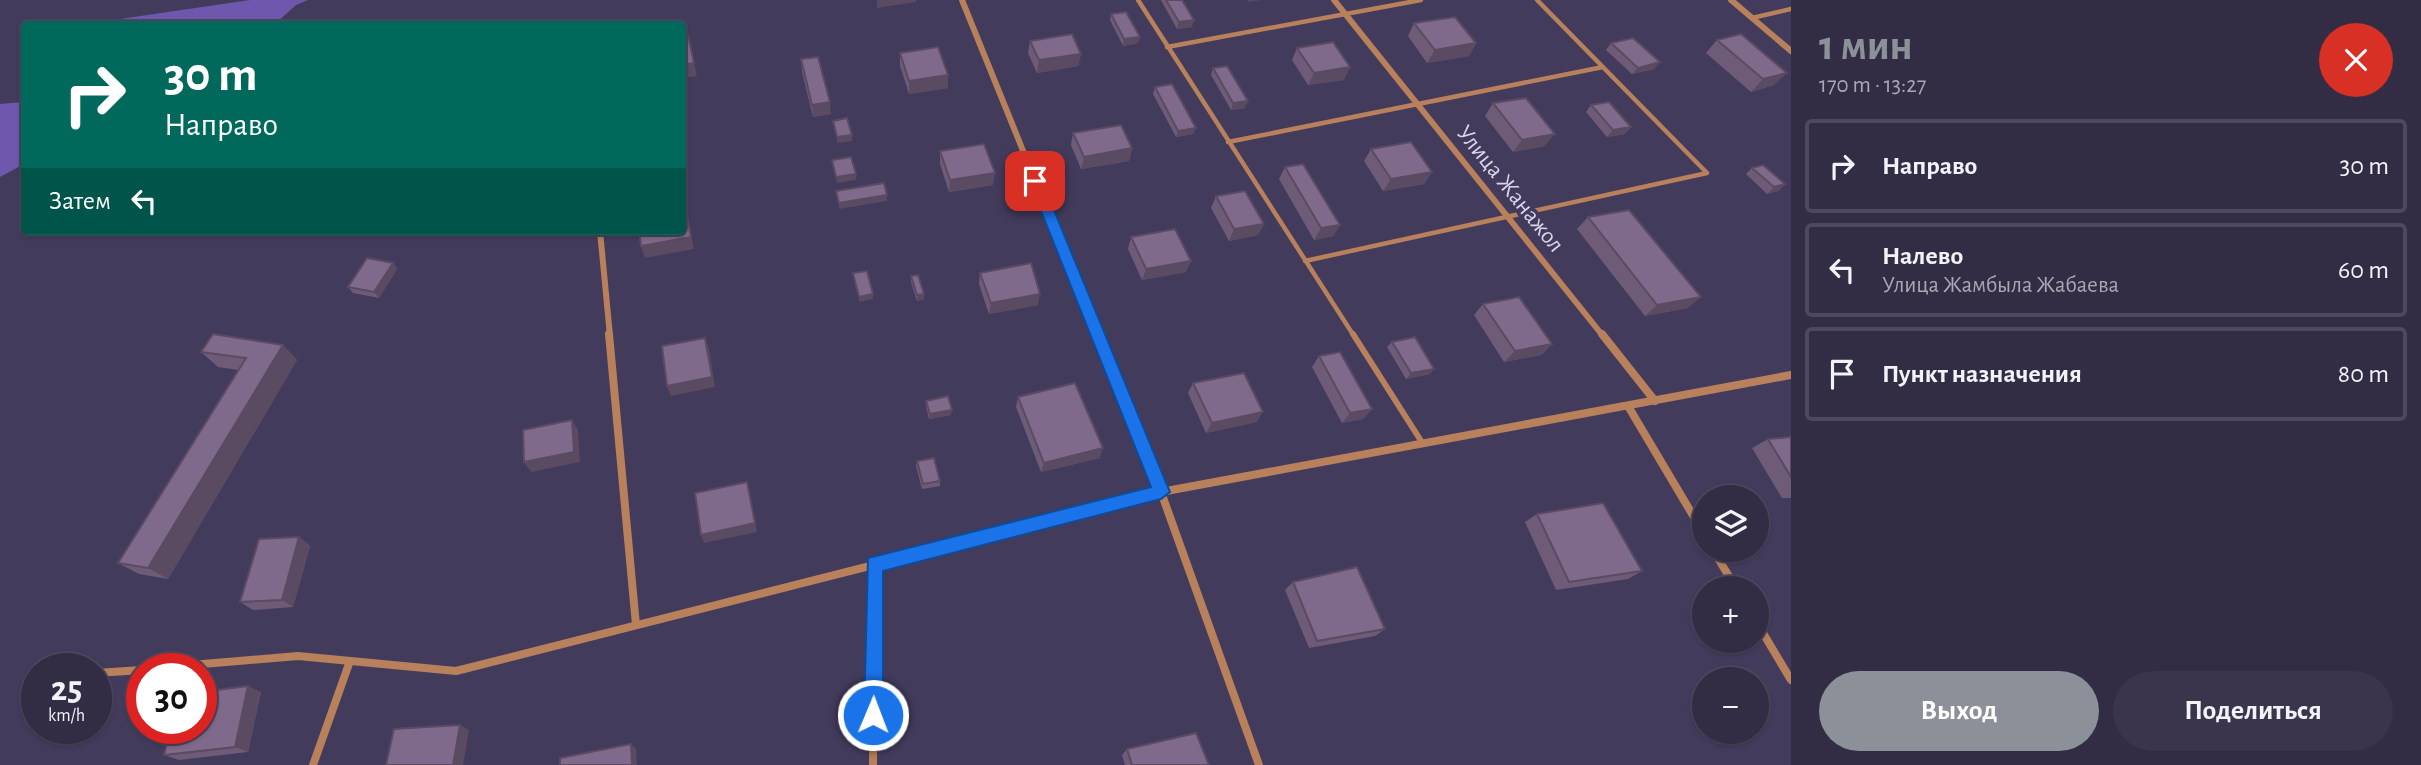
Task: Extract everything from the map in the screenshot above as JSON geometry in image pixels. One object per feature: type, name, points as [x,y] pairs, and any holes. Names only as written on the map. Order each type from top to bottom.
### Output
[{"type":"street","points":[[962,0],[1161,492],[1259,765]]},
{"type":"street","name":"Улица Жанажол","points":[[1334,0],[1655,401]]},
{"type":"street","points":[[1731,0],[1791,51]]},
{"type":"street","points":[[600,235],[636,625]]},
{"type":"street","points":[[217,663],[298,656],[456,671],[1161,492],[1791,375]]},
{"type":"street","points":[[1628,406],[1692,514]]},
{"type":"street","points":[[873,765],[874,564]]},
{"type":"street","points":[[1769,643],[1791,680]]},
{"type":"street","points":[[313,765],[350,661]]},
{"type":"lane","points":[[1138,0],[1423,444]]},
{"type":"lane","points":[[1167,47],[1421,0]]},
{"type":"lane","points":[[1305,261],[1707,173],[1537,0]]},
{"type":"lane","points":[[1752,18],[1791,9]]},
{"type":"lane","points":[[1228,142],[1603,67]]},
{"type":"shaded area","points":[[250,0],[308,0],[296,5],[278,21],[116,21]]},
{"type":"shaded area","points":[[21,102],[21,166],[0,177],[0,104]]},
{"type":"building","points":[[1166,0],[1182,0],[1194,20],[1179,22]]},
{"type":"building","points":[[1126,12],[1140,37],[1124,39],[1111,14]]},
{"type":"building","points":[[1455,17],[1476,43],[1435,50],[1414,23]]},
{"type":"building","points":[[1072,34],[1081,54],[1039,60],[1030,41]]},
{"type":"building","points":[[1741,34],[1787,73],[1763,79],[1717,40]]},
{"type":"building","points":[[686,35],[694,63],[686,64]]},
{"type":"building","points":[[1633,38],[1660,62],[1638,68],[1611,43]]},
{"type":"building","points":[[1333,42],[1350,67],[1314,73],[1297,48]]},
{"type":"building","points":[[938,47],[948,75],[909,81],[900,53]]},
{"type":"building","points":[[818,57],[830,102],[812,105],[801,59]]},
{"type":"building","points":[[1227,66],[1248,101],[1233,103],[1213,68]]},
{"type":"building","points":[[1172,84],[1196,128],[1178,131],[1155,87]]},
{"type":"building","points":[[1526,98],[1555,134],[1522,140],[1493,103]]},
{"type":"building","points":[[1609,102],[1631,127],[1613,130],[1591,105]]},
{"type":"building","points":[[847,118],[852,135],[837,137],[833,121]]},
{"type":"building","points":[[1121,125],[1132,148],[1084,157],[1073,133]]},
{"type":"building","points":[[1411,142],[1432,172],[1391,179],[1371,149]]},
{"type":"building","points":[[984,144],[995,173],[950,180],[940,151]]},
{"type":"building","points":[[851,157],[856,174],[836,177],[832,160]]},
{"type":"building","points":[[1303,164],[1340,225],[1321,228],[1285,167]]},
{"type":"building","points":[[1763,165],[1785,184],[1774,187],[1752,168]]},
{"type":"building","points":[[884,183],[887,195],[839,203],[836,191]]},
{"type":"building","points":[[1245,191],[1264,224],[1234,229],[1216,196]]},
{"type":"building","points":[[686,210],[691,237],[641,246],[640,235],[686,235]]},
{"type":"building","points":[[1629,210],[1701,297],[1657,305],[1588,217]]},
{"type":"building","points":[[1175,229],[1191,261],[1146,269],[1131,237]]},
{"type":"building","points":[[367,258],[393,263],[374,292],[348,287]]},
{"type":"building","points":[[1031,263],[1040,294],[991,303],[980,273]]},
{"type":"building","points":[[867,271],[873,294],[859,297],[853,273]]},
{"type":"building","points":[[918,275],[924,294],[917,295],[911,276]]},
{"type":"building","points":[[1519,297],[1552,344],[1515,351],[1483,304]]},
{"type":"building","points":[[213,334],[283,345],[148,568],[118,563],[246,358],[201,352]]},
{"type":"building","points":[[1415,337],[1434,369],[1411,373],[1392,342]]},
{"type":"building","points":[[705,338],[712,377],[667,386],[662,346]]},
{"type":"building","points":[[1340,352],[1372,409],[1350,413],[1319,356]]},
{"type":"building","points":[[1244,373],[1263,412],[1212,423],[1193,383]]},
{"type":"building","points":[[1075,383],[1103,448],[1044,463],[1018,397]]},
{"type":"building","points":[[948,396],[952,410],[930,414],[926,401]]},
{"type":"building","points":[[572,420],[574,452],[524,462],[523,430]]},
{"type":"building","points":[[1791,437],[1791,477],[1768,439]]},
{"type":"building","points":[[934,458],[940,481],[923,484],[917,461]]},
{"type":"building","points":[[747,482],[755,523],[701,535],[695,493]]},
{"type":"building","points":[[1603,503],[1642,571],[1569,582],[1537,514]]},
{"type":"building","points":[[299,537],[282,600],[240,602],[259,539]]},
{"type":"building","points":[[1357,567],[1385,629],[1317,641],[1293,582]]},
{"type":"building","points":[[248,686],[235,747],[164,755],[167,744],[217,744],[217,690]]},
{"type":"building","points":[[460,725],[453,765],[386,765],[394,729]]},
{"type":"building","points":[[1196,733],[1209,765],[1132,765],[1127,749]]},
{"type":"building","points":[[631,744],[632,765],[560,765],[560,758]]},
{"type":"route","points":[[873,715],[874,564],[1161,492],[1035,181]]}]
